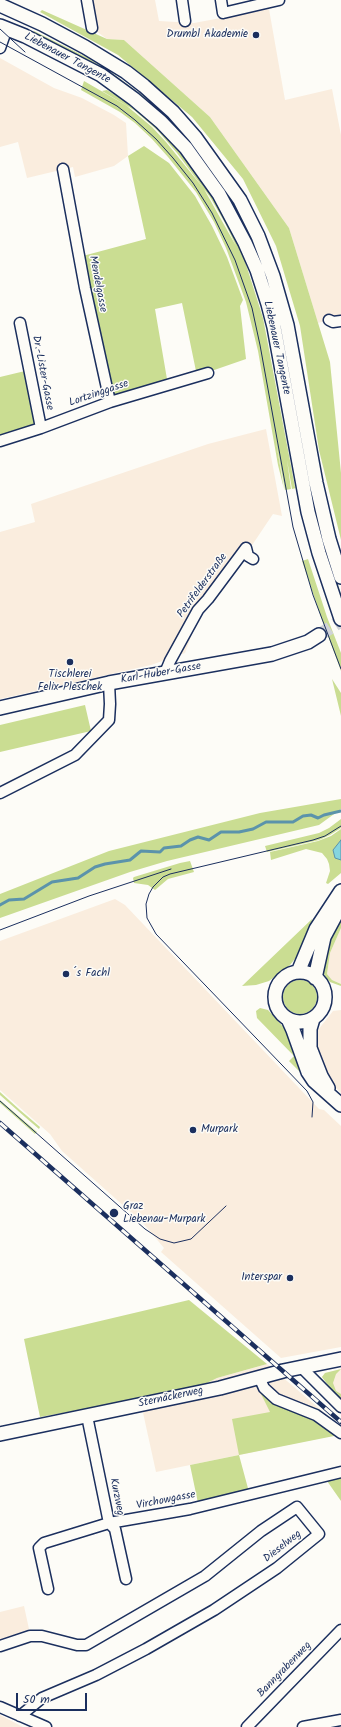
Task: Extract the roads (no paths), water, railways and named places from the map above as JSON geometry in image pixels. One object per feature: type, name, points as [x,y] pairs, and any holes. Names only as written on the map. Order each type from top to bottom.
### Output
[{"type":"main road","name":"Liebenauer Tangente","points":[[0,5],[85,47],[126,72],[144,86],[173,112],[195,137],[240,200],[258,236],[273,276],[286,325],[328,539],[341,577]]},
{"type":"main road","points":[[2,29],[15,12]]},
{"type":"main road","name":"Liebenauer Tangente","points":[[2,29],[101,75],[134,99],[161,122],[186,148],[207,175],[235,221],[257,270],[270,312],[308,512],[319,553],[339,615]]},
{"type":"main road","name":"Karl-Huber-Gasse","points":[[0,708],[109,683],[272,654],[308,642],[319,635]]},
{"type":"main road","points":[[298,972],[316,929],[341,891]]},
{"type":"main road","points":[[315,978],[324,937],[334,916],[341,906]]},
{"type":"main road","points":[[298,972],[307,973],[315,978],[322,986],[325,998],[322,1009],[313,1018],[301,1022],[288,1019],[283,1016],[276,1006],[275,994],[282,980],[289,975],[298,972]]},
{"type":"main road","points":[[313,1018],[310,1029],[310,1048],[321,1076],[338,1102]]},
{"type":"main road","points":[[288,1019],[294,1030],[308,1072],[314,1081],[338,1102]]},
{"type":"main road","name":"Sternäckerweg","points":[[0,1434],[260,1379],[302,1367],[341,1359]]},
{"type":"street","points":[[87,0],[92,28]]},
{"type":"street","points":[[182,0],[185,21]]},
{"type":"street","points":[[220,0],[222,13],[279,0]]},
{"type":"street","points":[[0,48],[2,29]]},
{"type":"street","name":"Mendelgasse","points":[[63,169],[85,288],[110,402]]},
{"type":"street","points":[[329,320],[333,322],[341,321]]},
{"type":"street","name":"Dr.-Lister-Gasse","points":[[20,323],[41,428]]},
{"type":"street","name":"Lortzinggasse","points":[[0,441],[41,428],[110,402],[208,373]]},
{"type":"street","name":"Petrifelderstraße","points":[[165,673],[198,610],[246,548],[248,556],[253,559]]},
{"type":"street","points":[[0,793],[75,755],[109,720],[109,683]]},
{"type":"street","points":[[302,1367],[341,1407]]},
{"type":"street","points":[[260,1379],[264,1388],[276,1399],[316,1414],[341,1434]]},
{"type":"street","name":"Kurzweg","points":[[87,1416],[109,1524],[115,1529],[126,1579]]},
{"type":"street","name":"Virchowgasse","points":[[48,1589],[39,1548],[52,1539],[109,1524],[190,1509],[341,1472]]},
{"type":"street","name":"Dieselweg","points":[[0,1646],[30,1636],[42,1636],[77,1645],[86,1644],[205,1576],[261,1531],[297,1507],[319,1534],[277,1568],[214,1610],[146,1649],[107,1669],[42,1698],[20,1716]]},
{"type":"street","name":"Banngrabenweg","points":[[247,1727],[341,1630]]},
{"type":"street","points":[[0,1707],[46,1727]]},
{"type":"street","points":[[303,1727],[341,1720]]},
{"type":"water","points":[[341,840],[341,860],[335,858],[333,850]]},
{"type":"waterway","points":[[0,905],[9,900],[24,899],[52,882],[78,878],[95,867],[130,860],[141,851],[160,852],[164,848],[181,846],[198,837],[209,840],[221,832],[239,832],[253,829],[266,822],[293,822],[303,816],[311,815],[318,818],[341,811]]},
{"type":"tunnel","points":[[319,635],[341,621]]},
{"type":"tram line","points":[[0,29],[25,52]]},
{"type":"tram line","points":[[0,42],[117,106],[135,120],[156,139],[173,158],[193,183],[212,213],[235,260],[252,308],[293,527],[313,595],[341,669]]},
{"type":"tram line","points":[[312,1117],[313,1102],[307,1091],[156,934],[147,918],[146,904],[153,887],[163,877],[170,874],[313,840],[325,836],[341,826]]},
{"type":"tram line","points":[[0,930],[89,896],[171,869]]},
{"type":"tram line","points":[[0,1101],[145,1229],[160,1239],[174,1243],[191,1239],[226,1206]]},
{"type":"railway","points":[[0,1123],[341,1422]]},
{"type":"place","name":"Drumbl Akademie","points":[[256,35]]},
{"type":"place","name":"Tischlerei Felix Pleschek","points":[[70,662]]},
{"type":"place","name":"´s Fachl","points":[[66,974]]},
{"type":"place","name":"Murpark","points":[[193,1130]]},
{"type":"place","name":"Graz Liebenau-Murpark","points":[[114,1213]]},
{"type":"place","name":"Interspar","points":[[290,1278]]}]
